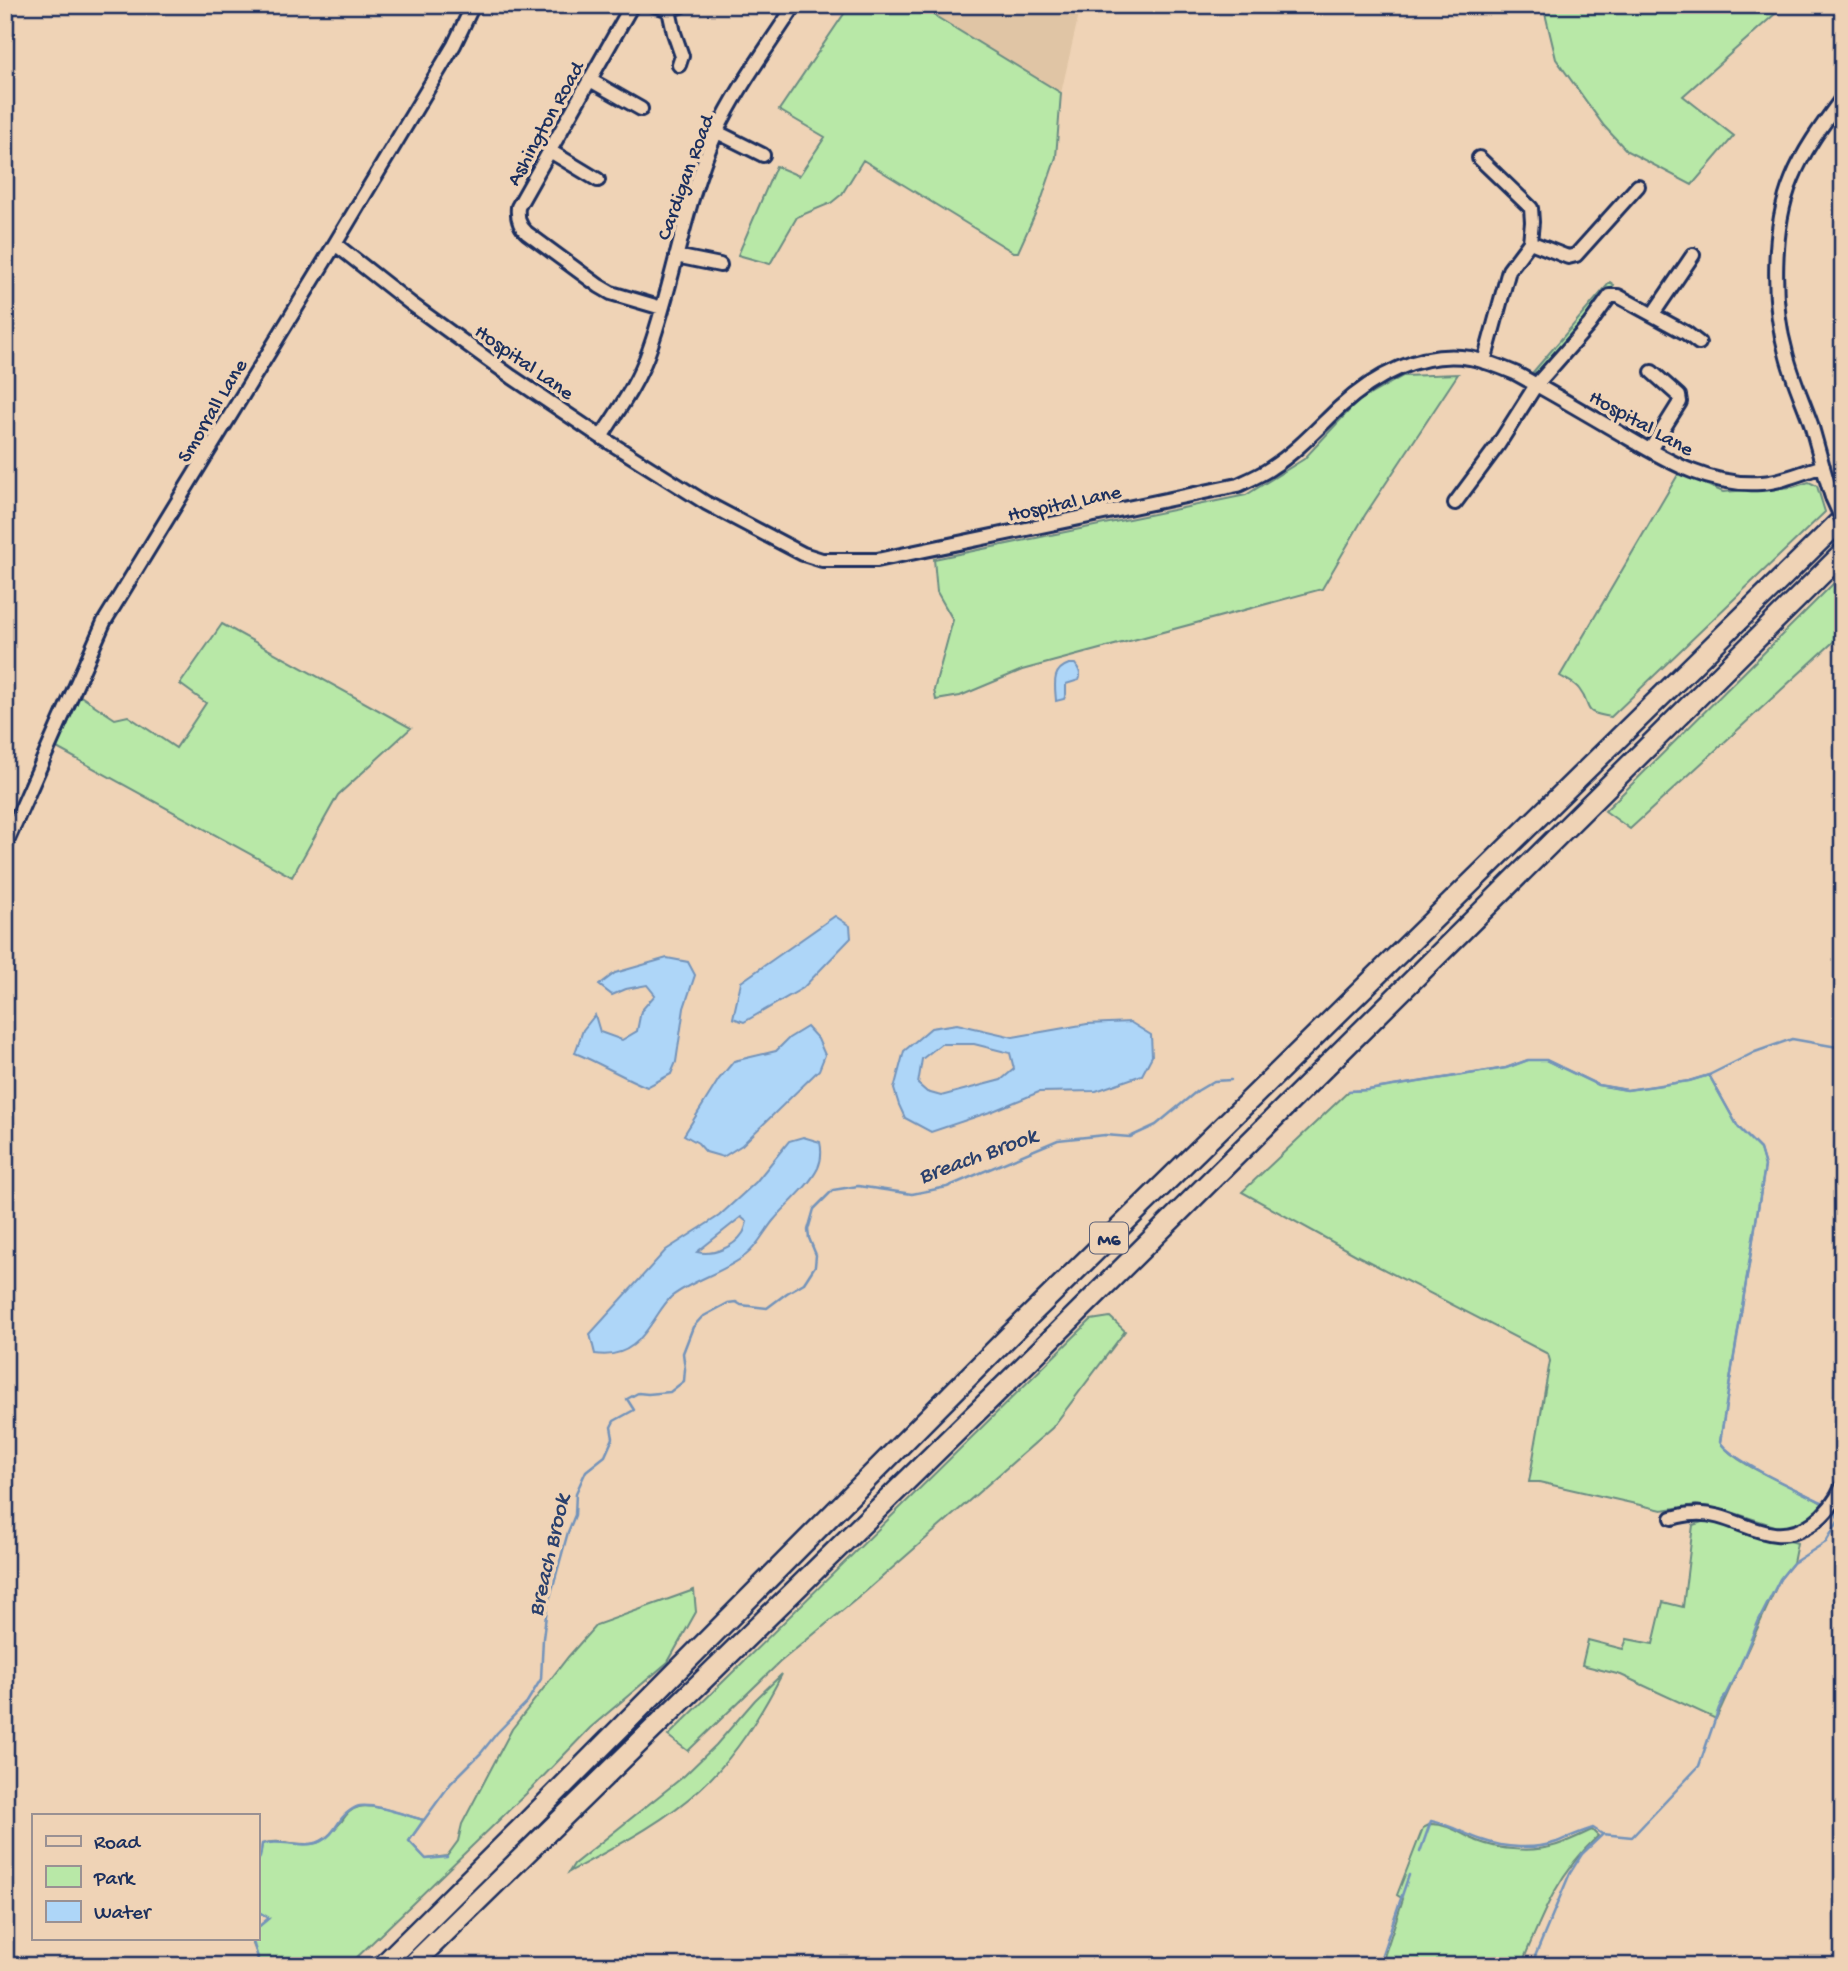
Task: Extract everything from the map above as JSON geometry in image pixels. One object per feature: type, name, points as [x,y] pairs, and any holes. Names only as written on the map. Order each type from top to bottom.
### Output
[{"type":"highway","name":"M6","points":[[382,1966],[1030,1315],[1843,519]]},
{"type":"highway","name":"M6","points":[[411,1966],[1039,1351],[1843,553]]},
{"type":"street","name":"Smorrall Lane","points":[[5,846],[104,622],[454,45],[472,5]]},
{"type":"street","name":"Ashington Road","points":[[632,5],[519,207],[518,216],[523,230],[611,293],[662,308]]},
{"type":"street","points":[[654,5],[668,10],[682,5]]},
{"type":"street","name":"Cardigan Road","points":[[601,437],[631,391],[650,349],[704,165],[717,132],[795,5]]},
{"type":"street","points":[[668,10],[682,56],[678,65]]},
{"type":"street","points":[[590,80],[641,108]]},
{"type":"street","points":[[1843,97],[1813,139],[1791,181],[1782,211],[1776,256],[1780,320],[1785,350],[1810,421],[1832,497],[1843,519]]},
{"type":"street","points":[[717,132],[764,156]]},
{"type":"street","points":[[550,151],[598,180]]},
{"type":"street","points":[[1479,158],[1531,208],[1532,222],[1530,242],[1509,271],[1484,362]]},
{"type":"street","points":[[1530,242],[1568,257],[1576,255],[1637,186]]},
{"type":"street","name":"Hospital Lane","points":[[335,244],[410,303],[601,437],[706,503],[803,554],[822,560],[877,560],[1238,485],[1272,468],[1352,396],[1371,383],[1392,370],[1443,358],[1469,358],[1516,373],[1690,471],[1724,482],[1763,484],[1823,466]]},
{"type":"street","points":[[1653,314],[1693,255]]},
{"type":"street","name":"Cardigan Road","points":[[676,256],[720,265]]},
{"type":"street","points":[[1455,503],[1498,445],[1536,385],[1589,325],[1610,296],[1618,296],[1653,314],[1699,343]]},
{"type":"street","points":[[1650,450],[1680,402],[1679,396],[1652,372]]},
{"type":"street","points":[[1672,1518],[1695,1514],[1713,1516],[1767,1534],[1793,1534],[1820,1518],[1843,1485]]},
{"type":"shaded area","points":[[917,5],[1081,5],[1061,93]]},
{"type":"green space","points":[[850,5],[917,5],[1061,93],[1056,157],[1041,201],[1018,252],[1013,252],[863,160],[842,194],[831,203],[797,217],[770,264],[738,255],[776,166],[799,176],[825,137],[779,110]]},
{"type":"green space","points":[[1543,5],[1785,5],[1683,96],[1734,136],[1692,185],[1627,151],[1604,126],[1556,59]]},
{"type":"green space","points":[[1610,282],[1614,285],[1594,313],[1542,373],[1533,372]]},
{"type":"green space","points":[[1458,374],[1365,515],[1322,589],[1022,670],[960,696],[936,700],[934,690],[953,620],[937,592],[934,559],[1246,495],[1304,459],[1357,402],[1403,376]]},
{"type":"green space","points":[[1679,473],[1723,492],[1793,487],[1809,482],[1817,486],[1825,512],[1611,717],[1595,713],[1591,711],[1577,687],[1560,676]]},
{"type":"green space","points":[[1843,574],[1843,633],[1630,829],[1605,811]]},
{"type":"green space","points":[[222,624],[411,728],[338,795],[292,877],[55,747],[79,695],[115,719],[128,716],[176,748],[206,703],[180,684]]},
{"type":"green space","points":[[1528,1060],[1546,1060],[1598,1085],[1627,1090],[1689,1081],[1709,1075],[1738,1127],[1760,1149],[1765,1166],[1720,1442],[1739,1460],[1825,1505],[1811,1518],[1799,1525],[1781,1528],[1728,1511],[1696,1505],[1662,1510],[1529,1482],[1550,1361],[1548,1354],[1358,1256],[1242,1192],[1349,1091],[1506,1068]]},
{"type":"green space","points":[[1110,1317],[1125,1331],[1052,1428],[865,1592],[780,1662],[688,1751],[668,1736],[1091,1320]]},
{"type":"green space","points":[[1711,1519],[1797,1543],[1793,1563],[1780,1579],[1716,1719],[1621,1675],[1582,1665],[1588,1640],[1623,1649],[1627,1639],[1653,1644],[1663,1602],[1683,1607],[1693,1525]]},
{"type":"green space","points":[[694,1590],[696,1612],[668,1662],[590,1728],[532,1788],[348,1966],[256,1966],[258,1957],[251,1940],[259,1940],[259,1926],[269,1918],[259,1912],[259,1859],[262,1844],[317,1843],[327,1837],[351,1811],[365,1806],[424,1820],[409,1841],[426,1859],[447,1856],[458,1841],[462,1824],[512,1729],[596,1625]]},
{"type":"green space","points":[[782,1674],[746,1734],[725,1763],[701,1788],[655,1823],[569,1872],[574,1864],[684,1776]]},
{"type":"green space","points":[[1431,1824],[1449,1828],[1486,1844],[1516,1849],[1547,1847],[1592,1830],[1598,1836],[1561,1880],[1521,1966],[1381,1966],[1403,1899],[1397,1895],[1423,1828]]},
{"type":"water","points":[[1069,664],[1075,664],[1080,678],[1066,684],[1064,699],[1056,701],[1057,674]]},
{"type":"water","points":[[835,916],[850,926],[851,938],[803,988],[744,1022],[733,1018],[741,982]]},
{"type":"water","points":[[667,958],[688,962],[695,975],[684,1008],[676,1062],[671,1074],[647,1087],[575,1053],[583,1030],[595,1015],[600,1032],[622,1040],[637,1031],[641,1011],[655,995],[647,985],[612,995],[599,985],[615,973]]},
{"type":"water","points":[[1130,1022],[1151,1035],[1152,1056],[1142,1075],[1096,1091],[1039,1092],[931,1132],[905,1118],[894,1089],[904,1051],[931,1028],[957,1024],[1013,1037],[1087,1024]],"holes":[[[941,1044],[974,1044],[1010,1053],[1014,1069],[1001,1080],[941,1096],[927,1092],[918,1084],[922,1059]]]},
{"type":"water","points":[[807,1027],[818,1039],[825,1055],[819,1070],[742,1145],[723,1157],[706,1152],[698,1143],[684,1135],[719,1079],[734,1061],[776,1051],[789,1038]]},
{"type":"water","points":[[803,1137],[820,1142],[819,1165],[809,1182],[773,1221],[754,1248],[737,1261],[671,1297],[633,1345],[617,1353],[595,1354],[590,1334],[666,1250],[719,1216],[756,1182],[789,1141]],"holes":[[[741,1217],[747,1222],[743,1233],[729,1246],[710,1253],[697,1252]]]},
{"type":"waterway","name":"Breach Brook","points":[[1349,1091],[1506,1068],[1528,1060],[1546,1060],[1598,1085],[1627,1090],[1689,1081],[1709,1075],[1755,1052],[1792,1039],[1843,1048]]},
{"type":"waterway","points":[[1709,1075],[1738,1127],[1760,1149],[1765,1166],[1720,1442],[1751,1466],[1822,1502]]},
{"type":"waterway","name":"Breach Brook","points":[[259,1859],[262,1844],[306,1844],[325,1839],[346,1814],[360,1806],[383,1808],[424,1820],[451,1783],[527,1702],[541,1679],[547,1608],[575,1515],[576,1493],[586,1471],[605,1456],[613,1438],[611,1427],[614,1421],[634,1410],[627,1399],[638,1393],[670,1392],[684,1381],[683,1353],[693,1327],[702,1317],[728,1303],[767,1308],[804,1283],[815,1266],[816,1255],[808,1230],[814,1209],[833,1190],[858,1186],[912,1194],[947,1187],[1058,1140],[1105,1135],[1130,1137],[1156,1125],[1197,1091],[1214,1081],[1231,1080]]},
{"type":"waterway","points":[[1420,1852],[1431,1821],[1482,1840],[1509,1846],[1548,1845],[1593,1828],[1602,1834],[1632,1837],[1699,1766],[1719,1708],[1780,1579],[1793,1563],[1826,1542],[1839,1520],[1836,1513]]},
{"type":"waterway","points":[[423,1821],[409,1841],[426,1859],[447,1857]]},
{"type":"waterway","points":[[1531,1966],[1570,1873],[1582,1854],[1602,1835]]},
{"type":"waterway","points":[[1378,1966],[1409,1875]]},
{"type":"waterway","name":"Breach Brook","points":[[259,1912],[269,1918],[259,1926]]},
{"type":"waterway","name":"Breach Brook","points":[[253,1940],[258,1958],[256,1966]]}]
